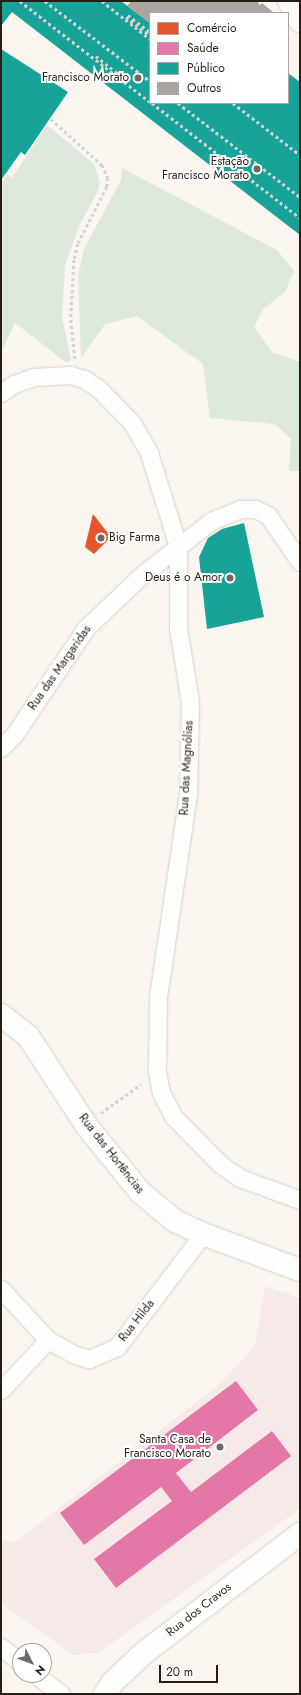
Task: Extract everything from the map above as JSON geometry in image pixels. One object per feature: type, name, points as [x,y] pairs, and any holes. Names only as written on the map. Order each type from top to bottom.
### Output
[{"type":"main road","points":[[289,1],[300,20]]},
{"type":"main road","name":"Rua das Hortências","points":[[1,1015],[28,1036],[86,1125],[140,1192],[175,1221],[203,1234],[300,1270]]},
{"type":"main road","name":"Rua dos Cravos","points":[[104,1694],[113,1682],[145,1652],[300,1534]]},
{"type":"street","name":"Rua das Magnólias","points":[[1,393],[33,377],[50,375],[77,377],[98,388],[132,423],[149,453],[178,546],[178,628],[190,702],[188,794],[158,997],[157,1072],[161,1093],[173,1116],[220,1164],[240,1178],[300,1200]]},
{"type":"street","name":"Rua das Margaridas","points":[[1,748],[14,735],[86,628],[143,574],[211,521],[240,509],[255,508],[268,515],[300,562]]},
{"type":"street","name":"Rua Hilda","points":[[1,1289],[48,1340],[75,1355],[89,1359],[117,1347],[203,1234]]},
{"type":"street","points":[[1,1390],[48,1340]]},
{"type":"street","points":[[1,1647],[12,1656]]},
{"type":"street","points":[[47,1683],[61,1694]]},
{"type":"path","points":[[20,1],[149,100]]},
{"type":"path","points":[[45,1],[149,81]]},
{"type":"path","points":[[102,1],[149,36]]},
{"type":"path","points":[[149,31],[127,16],[149,36]]},
{"type":"path","points":[[96,56],[121,76]]},
{"type":"path","points":[[154,104],[300,218]]},
{"type":"path","points":[[179,104],[300,197]]},
{"type":"path","points":[[234,104],[300,155]]},
{"type":"path","points":[[51,119],[102,165],[108,178],[107,187],[78,244],[74,260],[71,320],[77,377]]},
{"type":"path","points":[[86,1125],[157,1072]]},
{"type":"shaded area","name":"Santa Casa de Francisco Morato","points":[[265,1286],[300,1298],[300,1509],[98,1653],[73,1655],[1,1603],[1,1540],[14,1543],[220,1384],[255,1346]]},
{"type":"green space","points":[[47,125],[94,164],[100,182],[97,193],[79,226],[65,266],[62,317],[71,360],[67,363],[15,323],[1,353],[1,184],[8,175],[12,178]]},
{"type":"green space","points":[[122,168],[277,250],[294,271],[285,292],[263,309],[254,327],[272,352],[300,362],[300,471],[289,471],[291,439],[275,424],[210,418],[203,364],[137,316],[105,324],[81,358],[78,276],[84,249],[121,180]]},
{"type":"building: Comércio","points":[[93,514],[111,537],[94,554],[85,547]]},
{"type":"building: Saúde","points":[[236,1381],[258,1410],[176,1473],[191,1492],[272,1431],[291,1456],[116,1588],[94,1559],[172,1501],[161,1487],[84,1545],[60,1513]]},
{"type":"building: Público","name":"Estação Francisco Morato","points":[[1,1],[121,1],[149,22],[149,104],[289,104],[289,74],[300,82],[300,235],[12,12],[1,26]]},
{"type":"building: Público","points":[[1,49],[68,92],[25,155],[21,152],[1,180]]},
{"type":"building: Público","points":[[244,523],[264,617],[207,629],[199,557],[208,538],[222,529]]},
{"type":"building: Outros","points":[[131,1],[260,1],[258,3],[260,5],[262,3],[273,12],[149,12],[149,22],[127,6]]},
{"type":"place","name":"Francisco Morato","points":[[138,78]]},
{"type":"place","name":"Estação Francisco Morato","points":[[257,169]]},
{"type":"place","name":"Big Farma","points":[[101,538]]},
{"type":"place","name":"Deus é o Amor","points":[[230,578]]},
{"type":"place","name":"Santa Casa de Francisco Morato","points":[[220,1447]]}]
